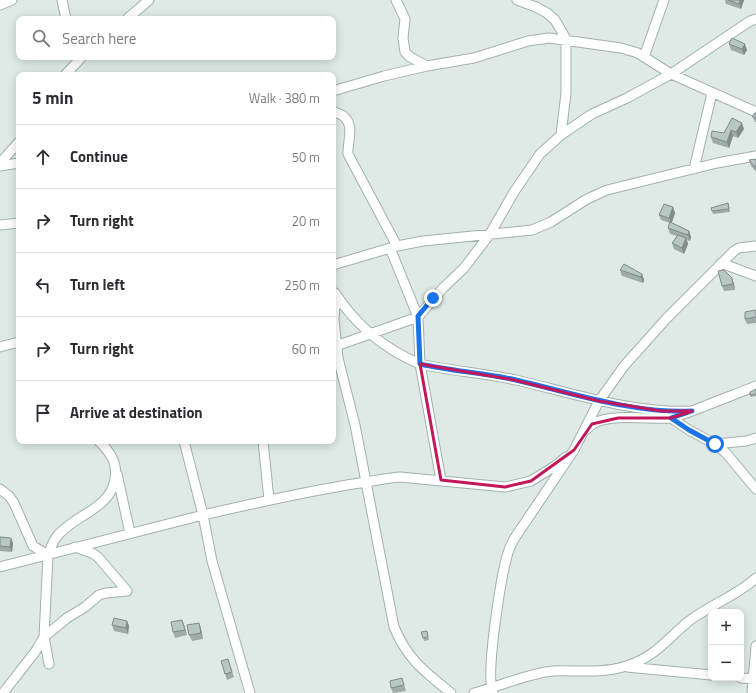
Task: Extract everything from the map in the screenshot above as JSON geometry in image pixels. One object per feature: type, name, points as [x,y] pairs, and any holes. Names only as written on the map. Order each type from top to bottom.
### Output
[{"type":"street","points":[[0,5],[12,0]]},
{"type":"street","points":[[62,0],[65,16]]},
{"type":"street","points":[[130,16],[149,0]]},
{"type":"street","points":[[396,0],[405,19],[403,38],[405,52],[410,57],[427,66]]},
{"type":"street","points":[[517,0],[538,3],[555,20],[566,39],[566,93],[561,134]]},
{"type":"street","points":[[644,57],[664,0]]},
{"type":"street","points":[[336,346],[370,335],[418,316],[443,288],[464,268],[490,234],[514,192],[540,154],[561,134],[592,114],[627,98],[671,74],[756,19]]},
{"type":"street","points":[[336,90],[384,76],[427,66],[474,58],[528,41],[549,38],[566,39],[582,43],[620,48],[644,57],[671,74],[756,112]]},
{"type":"street","points":[[67,72],[71,60]]},
{"type":"street","points":[[68,72],[79,60]]},
{"type":"street","points":[[694,169],[712,92]]},
{"type":"street","points":[[336,112],[343,116],[350,125],[351,136],[348,145],[348,154],[394,247],[418,316],[420,364],[441,480]]},
{"type":"street","points":[[0,164],[16,145]]},
{"type":"street","points":[[336,264],[394,247],[423,241],[532,230],[552,222],[587,199],[607,190],[756,156]]},
{"type":"street","points":[[0,164],[16,163]]},
{"type":"street","points":[[0,225],[16,223]]},
{"type":"street","points":[[584,433],[599,401],[624,366],[666,319],[734,251],[739,248],[756,246]]},
{"type":"street","points":[[721,263],[756,276]]},
{"type":"street","points":[[336,296],[370,335],[406,358],[420,364],[514,380],[599,401],[661,411],[692,411]]},
{"type":"street","points":[[0,347],[16,343]]},
{"type":"street","points":[[336,350],[366,482],[394,627],[403,646],[415,663],[451,693]]},
{"type":"street","points":[[492,690],[493,643],[498,605],[510,546],[589,426],[601,420],[618,418],[671,418],[756,386]]},
{"type":"street","points":[[671,418],[715,444],[726,453],[756,489]]},
{"type":"street","points":[[715,444],[746,441],[756,438]]},
{"type":"street","points":[[102,444],[111,454],[114,462],[130,533]]},
{"type":"street","points":[[185,444],[203,515],[212,561],[250,693]]},
{"type":"street","points":[[263,444],[269,500]]},
{"type":"street","points":[[0,567],[203,515],[269,500],[384,478],[400,477],[505,486],[531,481],[555,466],[574,450]]},
{"type":"street","points":[[49,664],[44,637],[48,555],[52,543],[60,532],[95,508],[110,494],[115,482],[116,473]]},
{"type":"street","points":[[0,489],[9,496],[14,503],[33,546],[48,555]]},
{"type":"street","points":[[3,693],[35,652],[44,637],[67,618],[106,592],[127,591],[98,557],[92,553],[75,548]]},
{"type":"street","points":[[474,693],[492,690],[527,675],[553,672],[600,671],[625,667],[645,659],[663,646],[689,621],[747,586],[756,578]]},
{"type":"street","points":[[752,693],[755,679],[756,646]]},
{"type":"street","points":[[625,667],[708,675]]},
{"type":"street","points":[[744,678],[755,679]]},
{"type":"highlighted area","points":[[420,364],[514,380],[599,401],[661,411],[692,411],[671,418],[618,418],[592,424],[574,450],[531,481],[505,487],[441,480]]},
{"type":"building","points":[[728,0],[740,0],[739,4]]},
{"type":"building","points":[[732,38],[745,44],[742,49],[729,44]]},
{"type":"building","points":[[756,112],[756,118],[752,116]]},
{"type":"building","points":[[732,118],[742,123],[736,132],[731,130],[727,142],[711,137],[712,131],[724,133]]},
{"type":"building","points":[[756,159],[756,167],[755,167],[749,160]]},
{"type":"building","points":[[728,203],[729,209],[712,211],[711,208]]},
{"type":"building","points":[[664,204],[673,207],[669,218],[659,215]]},
{"type":"building","points":[[670,222],[689,231],[688,235],[668,228]]},
{"type":"building","points":[[678,235],[686,238],[682,248],[672,243]]},
{"type":"building","points":[[624,264],[642,274],[641,277],[620,270]]},
{"type":"building","points":[[724,270],[732,278],[733,284],[722,286],[718,271]]},
{"type":"building","points":[[756,310],[756,317],[745,319],[745,312]]},
{"type":"building","points":[[756,389],[756,394],[750,395],[750,392]]},
{"type":"building","points":[[0,537],[11,538],[10,547],[0,546]]},
{"type":"building","points":[[114,618],[127,621],[126,628],[112,625]]},
{"type":"building","points":[[182,620],[185,630],[173,632],[171,622]]},
{"type":"building","points":[[199,623],[201,633],[189,635],[187,625]]},
{"type":"building","points":[[427,631],[428,637],[423,638],[421,632]]},
{"type":"building","points":[[228,659],[232,672],[225,674],[221,661]]},
{"type":"building","points":[[402,678],[404,685],[391,688],[390,681]]},
{"type":"route","points":[[433,298],[418,316],[420,364],[514,380],[599,401],[661,411],[692,411],[671,418],[715,444]]}]
